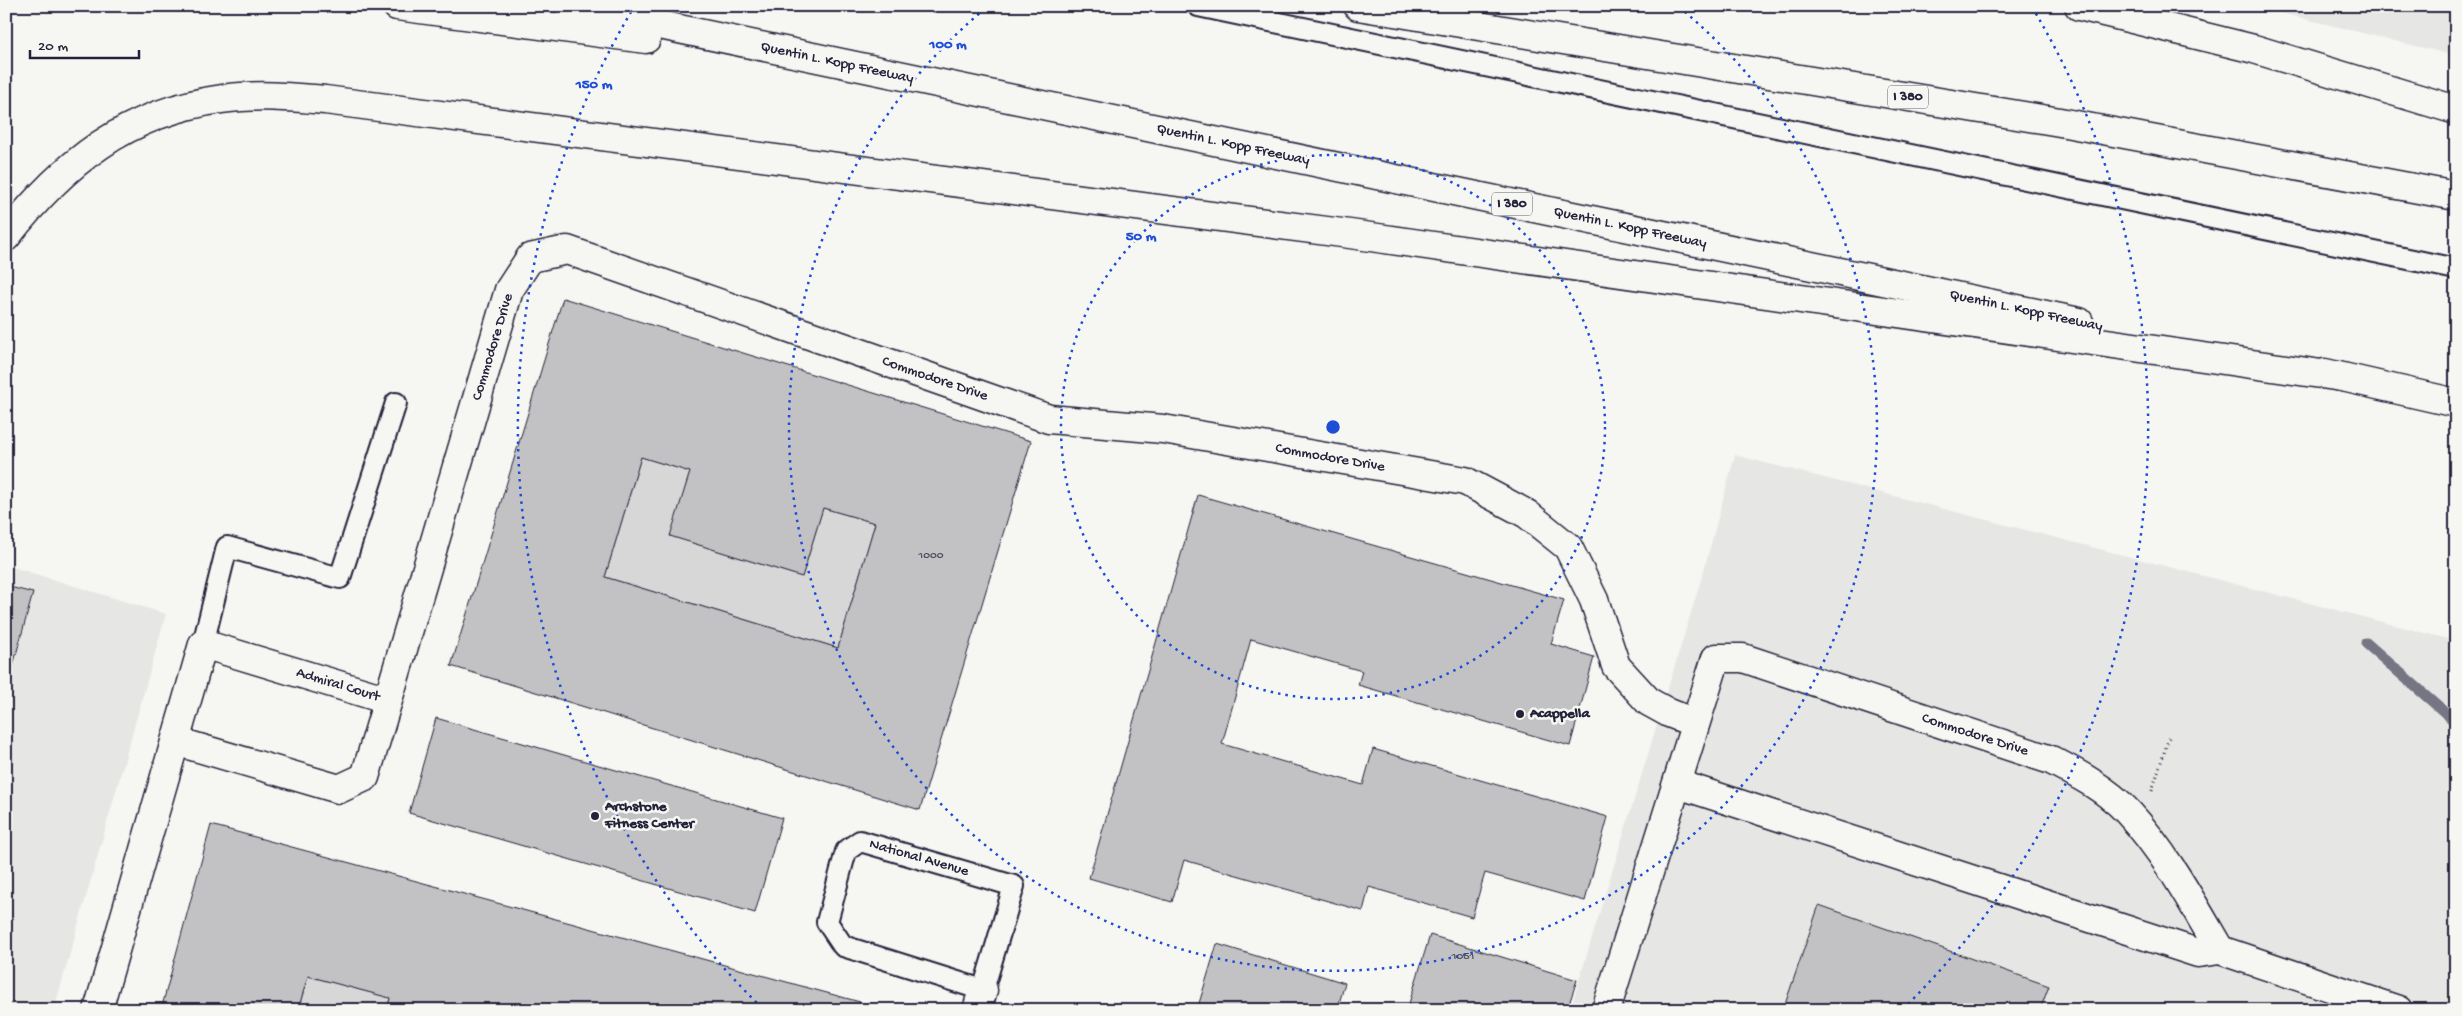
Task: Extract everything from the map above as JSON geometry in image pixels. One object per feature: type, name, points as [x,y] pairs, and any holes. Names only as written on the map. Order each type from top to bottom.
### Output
[{"type":"main road","points":[[397,6],[865,68]]},
{"type":"main road","name":"Quentin L. Kopp Freeway","points":[[568,6],[2342,377],[2456,403]]},
{"type":"main road","name":"I 380","points":[[1358,6],[2060,122],[2456,196]]},
{"type":"main road","points":[[2079,6],[2254,49],[2456,110]]},
{"type":"main road","points":[[6,237],[31,205],[58,178],[105,140],[179,107],[223,98],[270,96],[335,101],[1350,234],[2342,377]]},
{"type":"main road","name":"Commodore Drive","points":[[388,700],[509,290],[530,258],[567,250],[1049,419],[1162,428],[1465,481],[1527,514],[1568,547],[1594,600],[1616,666],[1649,702],[1695,723]]},
{"type":"main road","points":[[98,1010],[203,644]]},
{"type":"main road","name":"Admiral Court","points":[[175,741],[339,789],[365,777],[388,700],[203,644]]},
{"type":"main road","name":"Commodore Drive","points":[[1606,1010],[1716,658],[1743,658],[2051,760],[2090,781],[2126,810],[2163,857],[2220,950]]},
{"type":"main road","points":[[1678,784],[2198,954],[2220,950],[2398,1010]]},
{"type":"lane","points":[[1198,6],[2456,269]]},
{"type":"lane","points":[[2342,377],[2456,393]]},
{"type":"lane","points":[[203,644],[227,547],[340,578],[396,403]]},
{"type":"lane","name":"National Avenue","points":[[860,841],[1014,886],[980,1000],[843,946],[827,922],[846,851],[860,841]]},
{"type":"path","points":[[2149,800],[2170,737]]},
{"type":"shaded area","points":[[2253,6],[2456,6],[2456,56]]},
{"type":"shaded area","points":[[1735,455],[2456,641],[2456,1010],[1570,1010],[1704,570]]},
{"type":"shaded area","points":[[641,457],[690,472],[671,536],[802,577],[823,508],[875,523],[838,648],[605,577]]},
{"type":"shaded area","points":[[6,565],[166,614],[54,1010],[6,1010]]},
{"type":"shaded area","points":[[308,976],[390,998],[387,1010],[298,1010]]},
{"type":"building","points":[[563,298],[1031,441],[920,810],[451,666]],"holes":[[[641,457],[690,472],[670,536],[802,577],[823,508],[875,523],[838,648],[605,577]]]},
{"type":"building","name":"Acappella","points":[[1198,495],[1564,600],[1551,644],[1594,657],[1570,746],[1358,685],[1362,671],[1251,639],[1222,744],[1363,785],[1373,749],[1608,817],[1585,901],[1485,873],[1472,917],[1369,887],[1363,911],[1184,860],[1172,902],[1089,878]]},
{"type":"building","points":[[6,586],[33,593],[6,691]]},
{"type":"building","name":"Archstone Fitness Center","points":[[436,718],[782,818],[755,913],[409,813]]},
{"type":"building","points":[[211,825],[860,1002],[858,1010],[387,1010],[390,998],[308,976],[298,1010],[161,1010]]},
{"type":"building","points":[[1819,905],[2049,986],[2040,1010],[1783,1010]]},
{"type":"building","points":[[1430,935],[1577,980],[1567,1010],[1407,1010]]},
{"type":"building","points":[[1217,944],[1345,983],[1337,1010],[1197,1010]]},
{"type":"waterway","points":[[2366,643],[2456,722]]},
{"type":"place","name":"Acappella","points":[[1520,714]]},
{"type":"place","name":"Archstone Fitness Center","points":[[595,816]]}]
